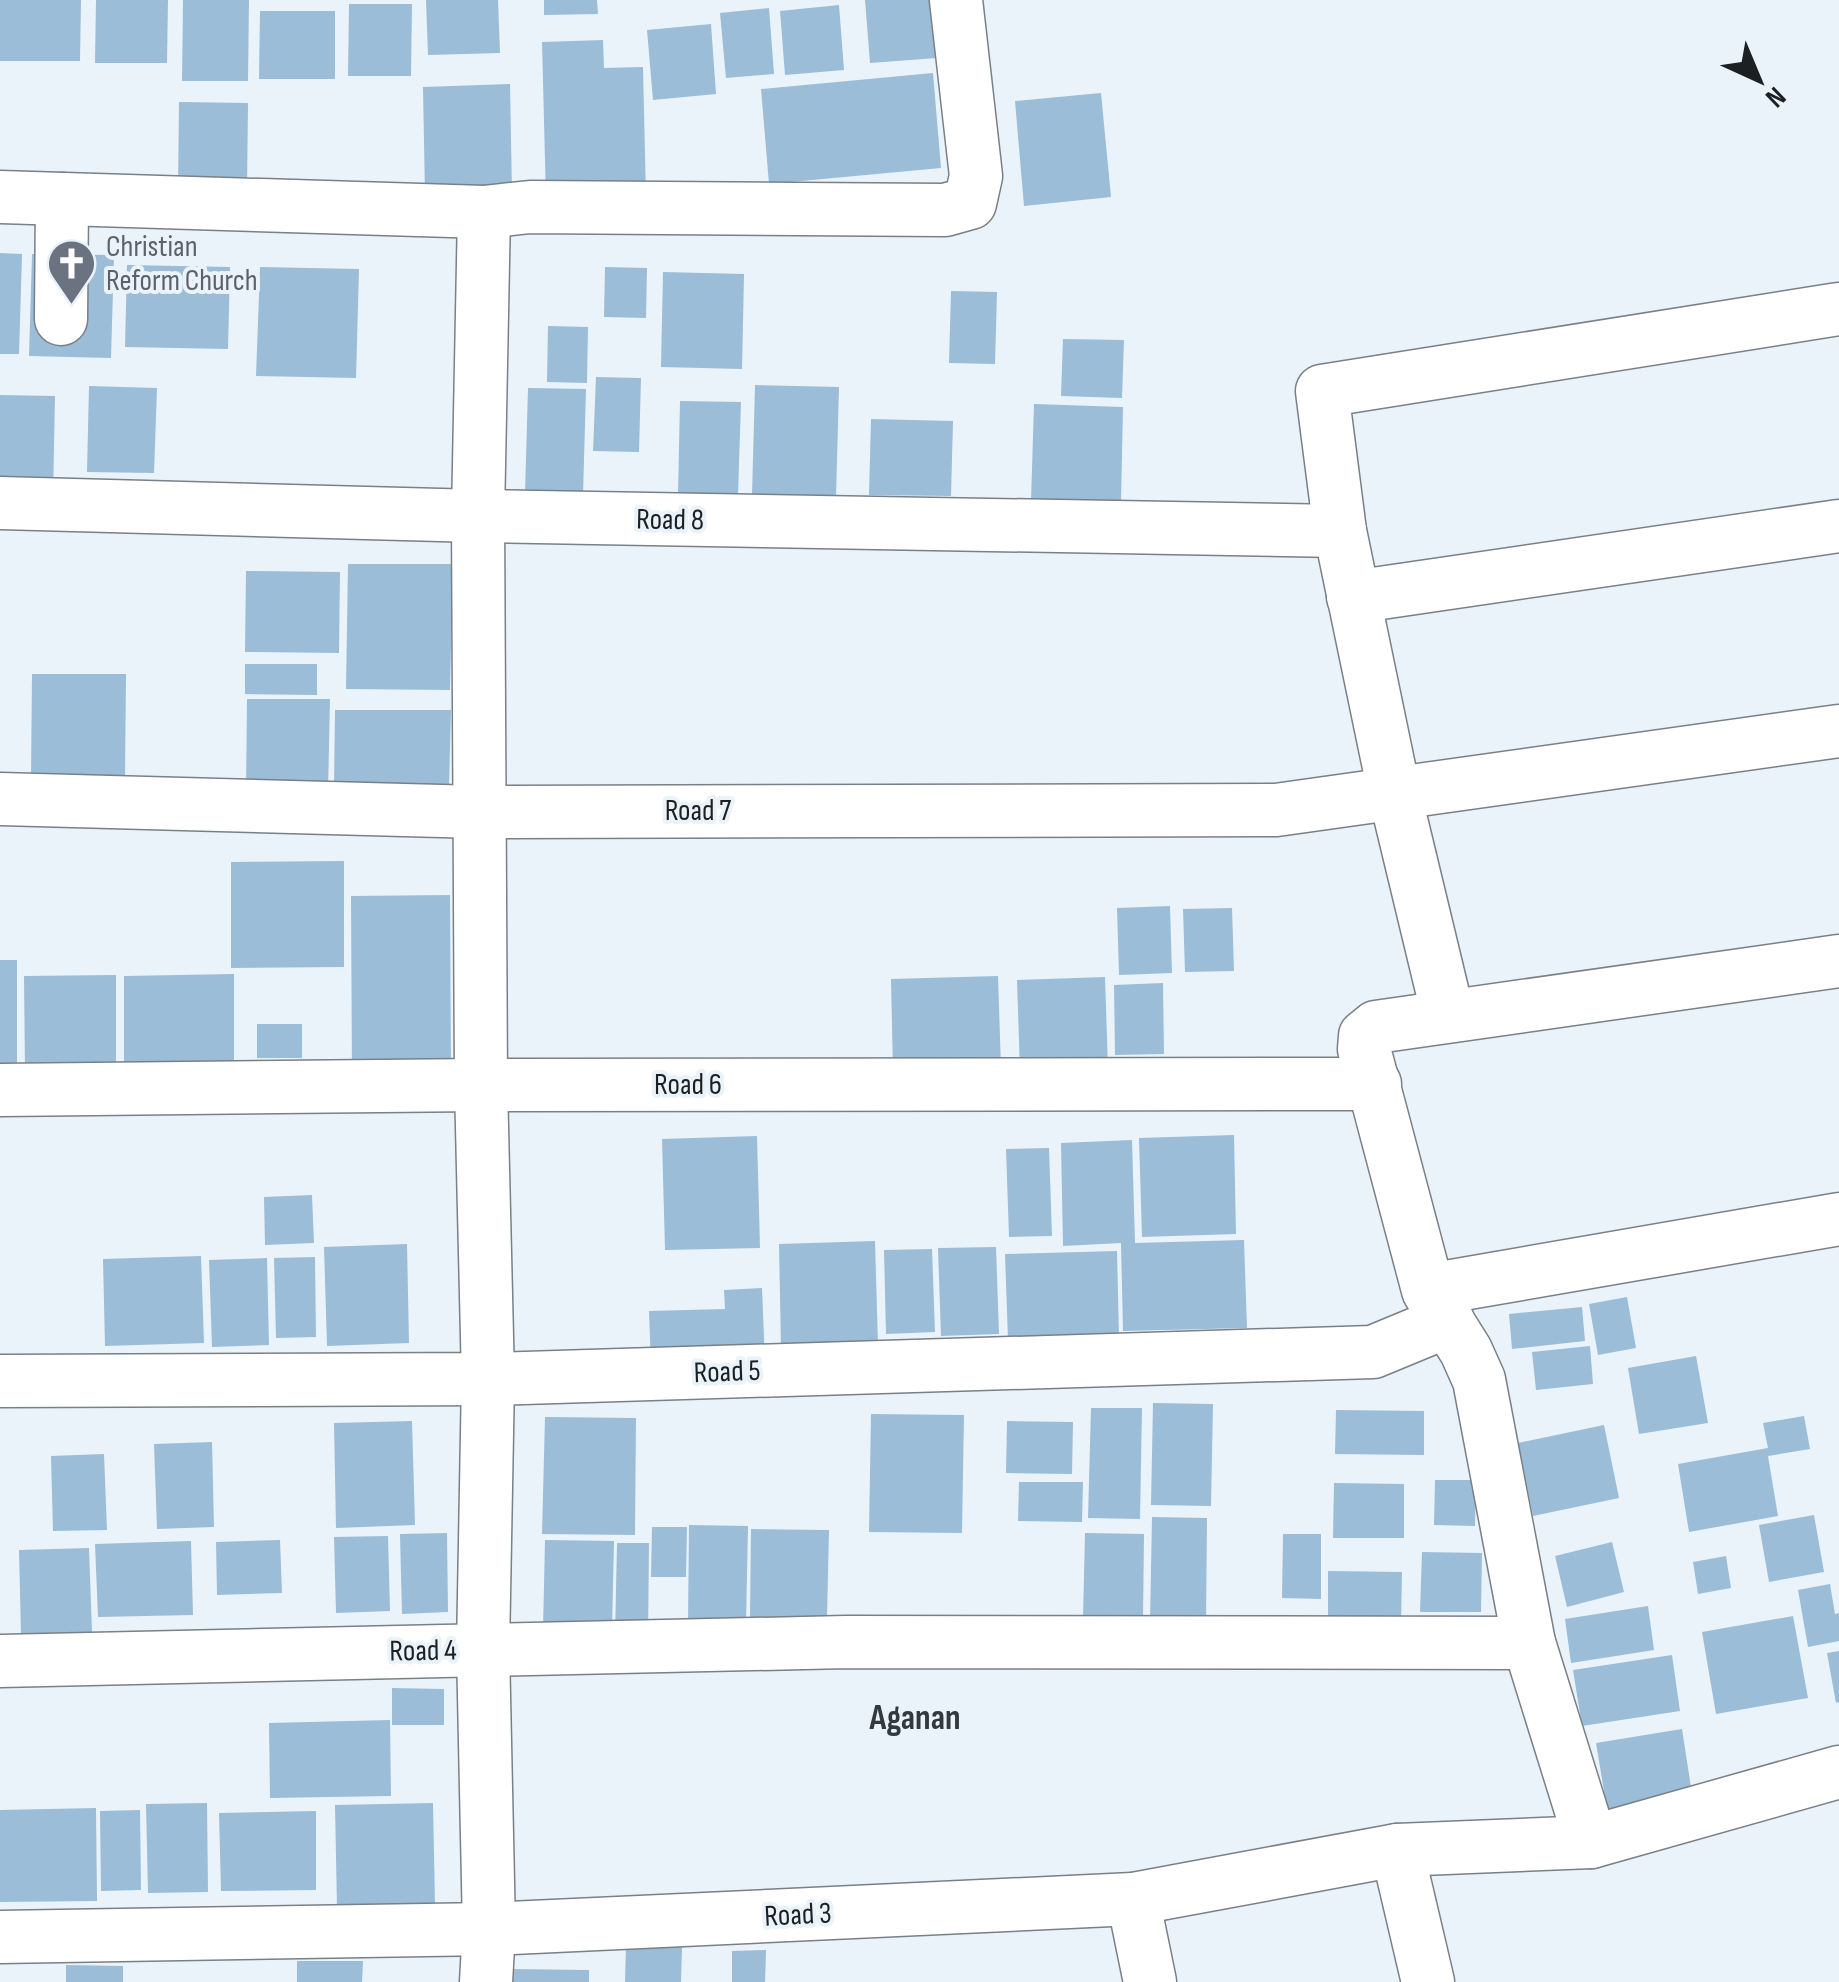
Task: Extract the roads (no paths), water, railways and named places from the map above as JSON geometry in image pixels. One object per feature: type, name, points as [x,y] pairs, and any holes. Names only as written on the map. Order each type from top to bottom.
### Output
[{"type":"street","points":[[0,197],[484,212],[530,207],[945,210],[970,203],[976,176],[956,0]]},
{"type":"street","points":[[61,319],[62,199]]},
{"type":"street","points":[[484,212],[478,516],[481,1085],[488,1379],[483,1649],[489,1929],[486,1982]]},
{"type":"street","points":[[1448,1015],[1394,791],[1340,531],[1322,391],[1839,309]]},
{"type":"street","name":"Road 8","points":[[0,503],[478,516],[1340,531]]},
{"type":"street","points":[[1354,597],[1839,526]]},
{"type":"street","name":"Road 7","points":[[0,799],[479,812],[1276,810],[1839,731]]},
{"type":"street","points":[[1591,1842],[1529,1643],[1479,1380],[1438,1306],[1364,1050],[1365,1036],[1376,1026],[1839,960]]},
{"type":"street","name":"Road 6","points":[[0,1090],[1375,1084]]},
{"type":"street","name":"Road 5","points":[[0,1381],[488,1379],[1373,1352],[1438,1306],[1839,1219]]},
{"type":"street","name":"Road 4","points":[[0,1662],[846,1642],[1529,1643]]},
{"type":"street","name":"Road 3","points":[[0,1937],[489,1929],[1133,1899],[1398,1850],[1591,1842],[1839,1772]]},
{"type":"street","points":[[1398,1850],[1428,1982]]},
{"type":"street","points":[[1133,1899],[1150,1982]]},
{"type":"place","name":"Christian Reform Church","points":[[71,306]]},
{"type":"district","name":"Aganan","points":[[915,1718]]}]
